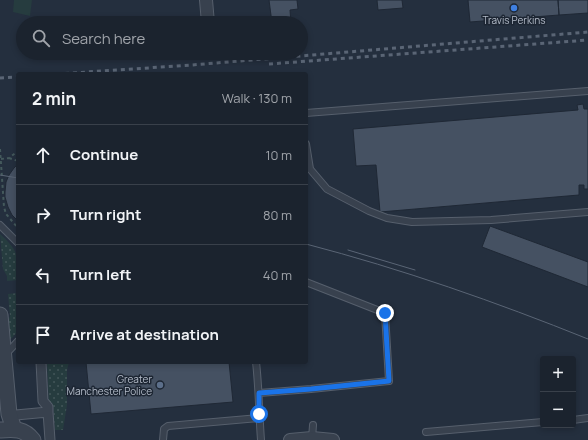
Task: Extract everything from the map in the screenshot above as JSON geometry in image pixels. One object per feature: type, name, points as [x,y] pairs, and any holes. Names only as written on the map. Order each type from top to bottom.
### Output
[{"type":"street","points":[[206,0],[207,16]]},
{"type":"street","points":[[0,315],[10,425]]},
{"type":"street","points":[[41,364],[43,400],[48,407],[50,440]]},
{"type":"street","points":[[10,425],[48,412]]},
{"type":"street","points":[[10,425],[23,431],[30,436],[32,440]]},
{"type":"street","points":[[290,440],[312,438],[333,440]]},
{"type":"lane","points":[[308,113],[588,91]]},
{"type":"lane","points":[[308,156],[310,169],[327,189],[369,211],[388,218],[412,222],[492,220],[588,212]]},
{"type":"lane","points":[[0,225],[16,241]]},
{"type":"lane","points":[[259,393],[389,381],[385,313],[308,283]]},
{"type":"lane","points":[[3,357],[16,343]]},
{"type":"lane","points":[[256,364],[261,440]]},
{"type":"lane","points":[[163,440],[164,429],[168,426],[260,418]]},
{"type":"lane","points":[[576,420],[588,418]]},
{"type":"lane","points":[[426,432],[540,422]]},
{"type":"lane","points":[[312,438],[313,425]]},
{"type":"path","points":[[0,150],[4,207],[6,214],[16,226]]},
{"type":"path","points":[[10,158],[16,153]]},
{"type":"path","points":[[1,159],[10,158],[16,160]]},
{"type":"green space","points":[[14,0],[32,0],[30,16],[13,12]]},
{"type":"green space","points":[[0,234],[11,245],[16,254],[16,280],[7,281],[7,276],[3,269]]},
{"type":"green space","points":[[16,293],[16,333],[8,341],[7,325],[10,316],[8,294]]},
{"type":"green space","points":[[47,364],[68,364],[67,370],[67,405],[63,430],[55,430],[53,405],[49,405]]},
{"type":"building","points":[[269,0],[297,0],[298,9],[290,10],[290,16],[271,16]]},
{"type":"building","points":[[377,0],[402,0],[403,8],[378,10]]},
{"type":"building","name":"Travis Perkins","points":[[468,0],[558,0],[559,15],[470,22]]},
{"type":"building","points":[[558,0],[588,0],[588,13],[559,15]]},
{"type":"building","points":[[583,104],[584,109],[588,109],[588,189],[584,189],[584,185],[579,185],[579,195],[380,212],[376,165],[356,166],[353,129],[578,110],[577,105]]},
{"type":"building","points":[[16,166],[16,219],[8,207],[5,197],[6,182]]},
{"type":"building","points":[[490,226],[588,262],[588,287],[482,247]]},
{"type":"building","name":"Greater Manchester Police","points":[[86,364],[229,364],[233,402],[91,414]]},
{"type":"tram line","points":[[0,175],[16,178]]},
{"type":"tram line","points":[[308,245],[413,275],[519,312],[588,339]]},
{"type":"tram line","points":[[348,250],[415,270]]},
{"type":"railway","points":[[308,55],[588,32]]},
{"type":"railway","points":[[269,64],[588,40]]},
{"type":"railway","points":[[87,72],[252,60]]},
{"type":"railway","points":[[0,78],[16,77]]},
{"type":"place","name":"Travis Perkins","points":[[514,8]]},
{"type":"place","name":"Greater Manchester Police","points":[[160,385]]},
{"type":"route","points":[[259,414],[259,393],[389,381],[385,313]]}]
